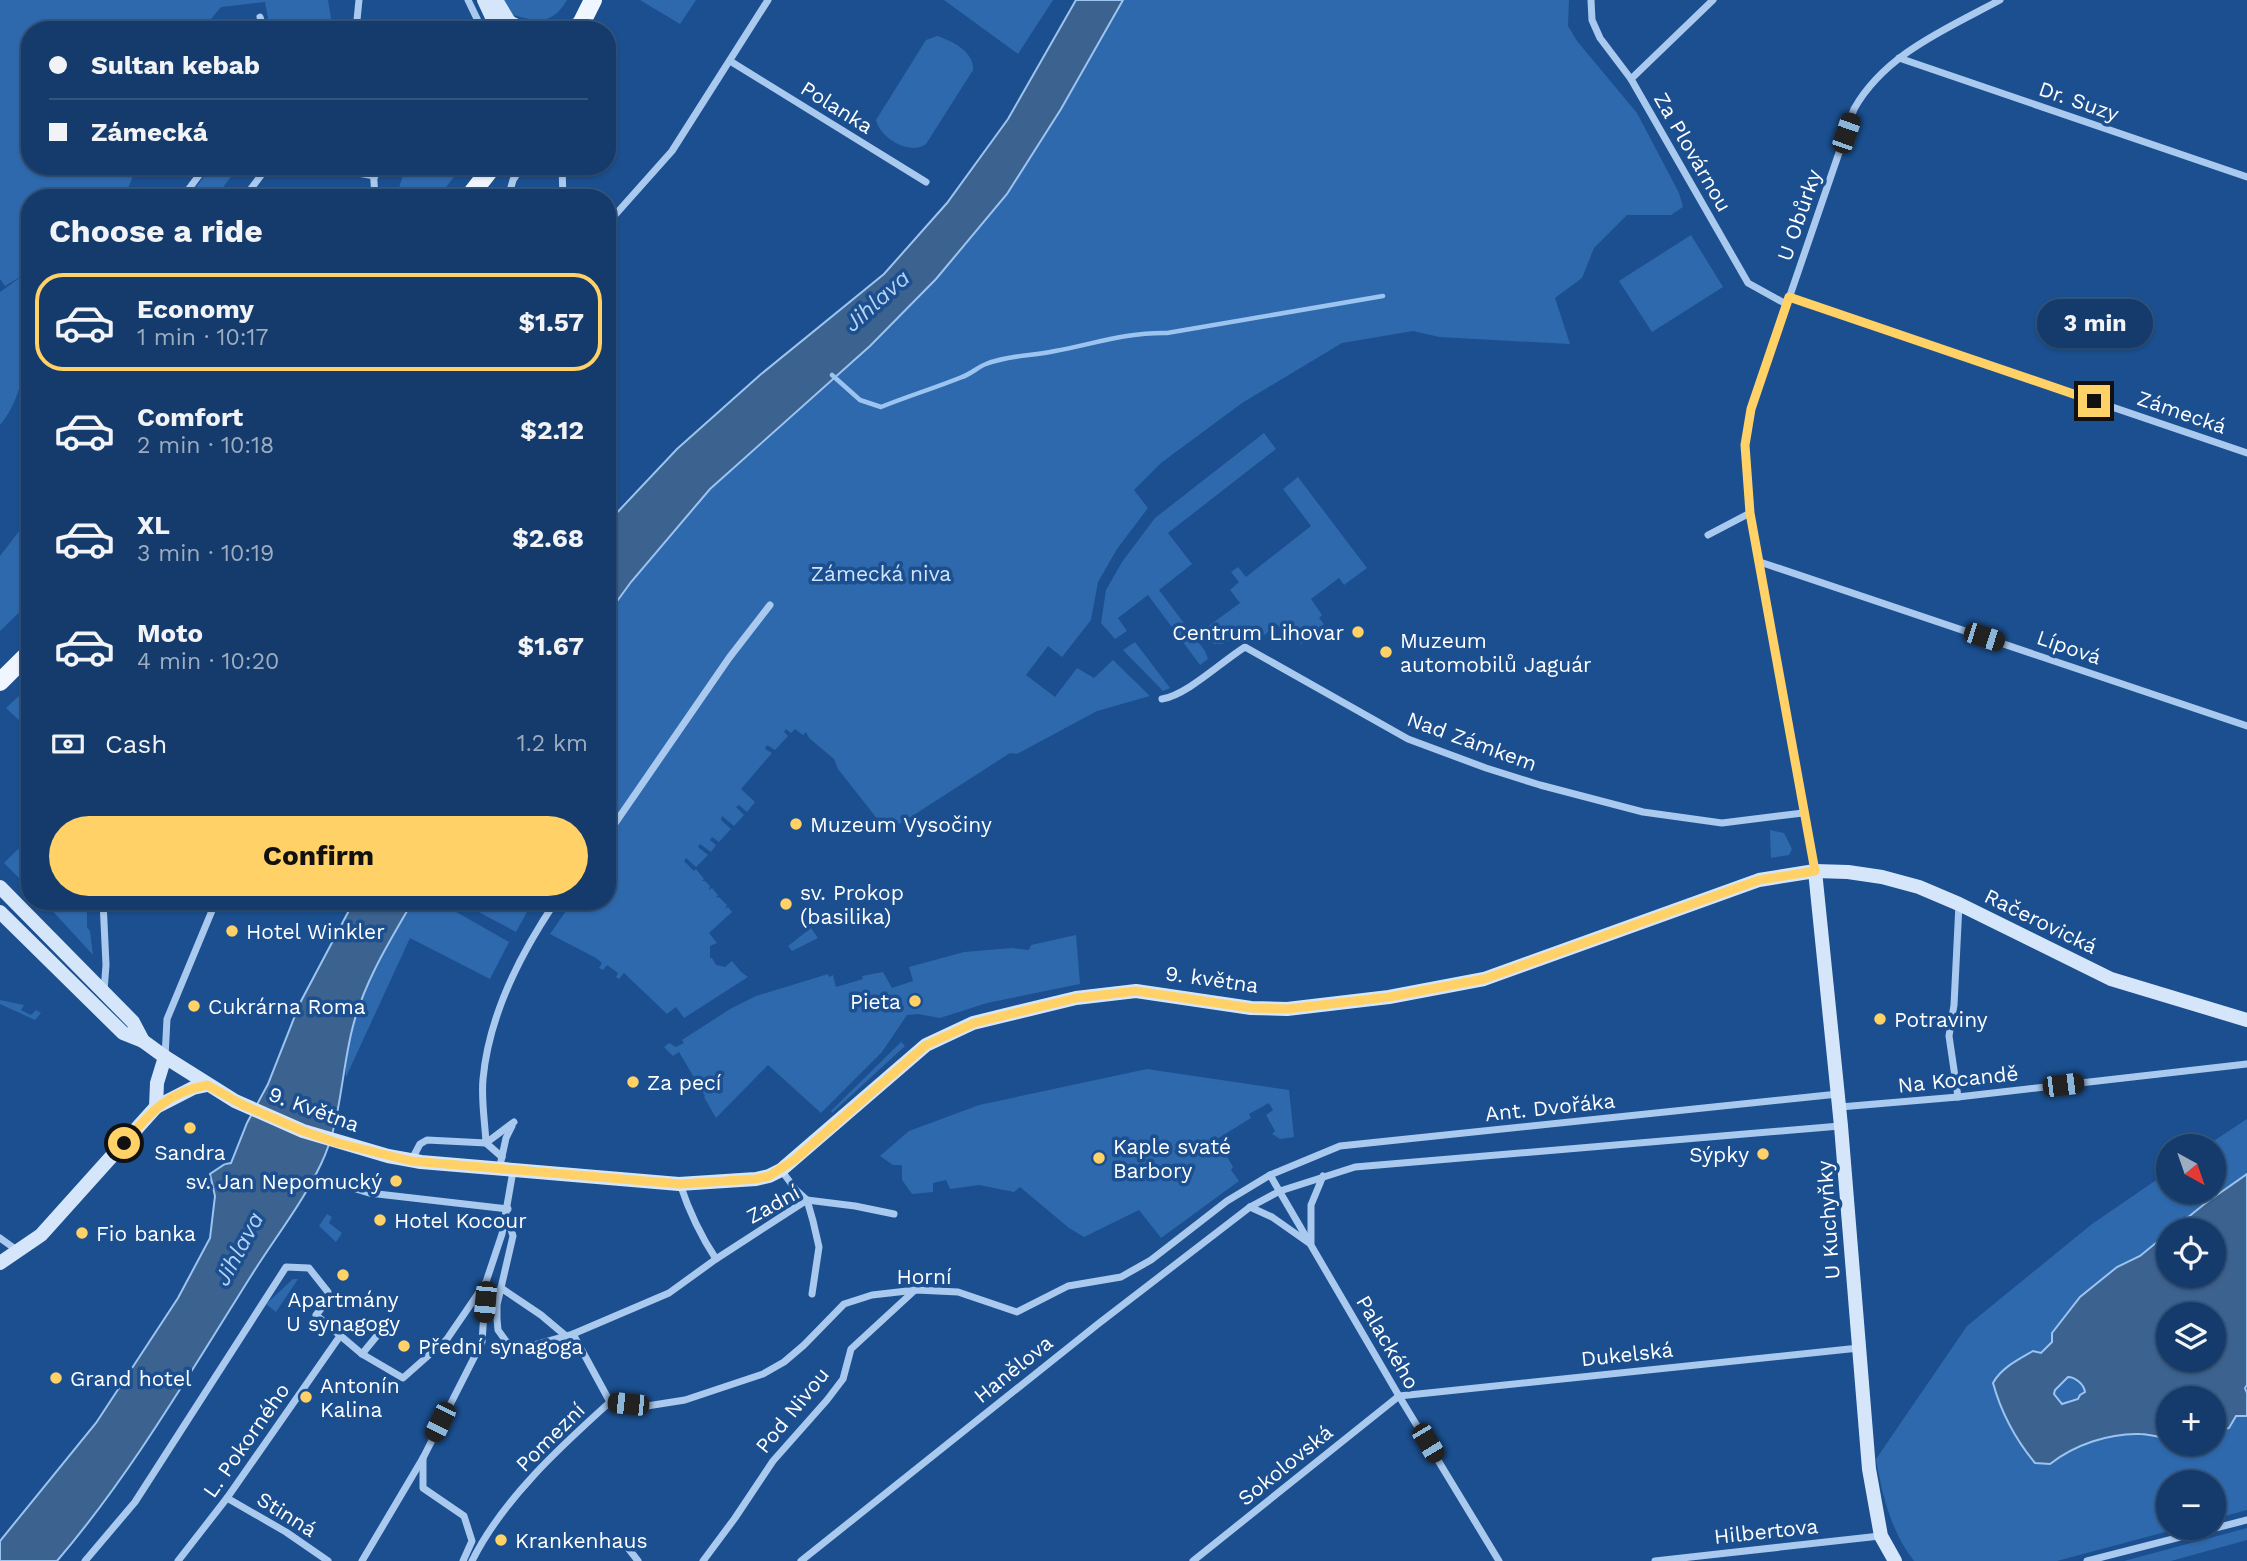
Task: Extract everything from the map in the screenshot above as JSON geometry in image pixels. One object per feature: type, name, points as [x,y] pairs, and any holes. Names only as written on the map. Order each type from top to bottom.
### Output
[{"type":"main road","points":[[484,0],[501,21]]},
{"type":"main road","points":[[496,0],[504,21]]},
{"type":"main road","points":[[583,21],[593,0]]},
{"type":"main road","points":[[475,189],[486,175]]},
{"type":"main road","points":[[0,682],[21,661]]},
{"type":"main road","name":"Račerovická","points":[[1815,871],[1882,877],[1919,887],[2111,979],[2247,1020]]},
{"type":"main road","name":"U Kuchyňky","points":[[1815,871],[1839,1101],[1869,1469],[1881,1536],[1895,1561]]},
{"type":"main road","name":"9. května","points":[[505,1166],[680,1184],[756,1179],[781,1170],[926,1045],[974,1023],[1076,998],[1136,991],[1251,1008],[1287,1009],[1389,997],[1484,979],[1759,880],[1815,871]]},
{"type":"main road","points":[[0,887],[21,908]]},
{"type":"main road","points":[[23,910],[133,1022],[143,1041]]},
{"type":"main road","points":[[0,912],[123,1033],[143,1041]]},
{"type":"main road","name":"9. Května","points":[[143,1041],[207,1085],[248,1107],[303,1131],[411,1161],[505,1166]]},
{"type":"main road","points":[[156,1107],[157,1083],[165,1058]]},
{"type":"main road","points":[[0,1263],[41,1235],[156,1107],[193,1088],[207,1085]]},
{"type":"street","points":[[357,21],[359,0]]},
{"type":"street","points":[[468,0],[478,21]]},
{"type":"street","points":[[616,214],[673,151],[768,0]]},
{"type":"street","name":"Za Plovárnou","points":[[1591,0],[1592,20],[1600,38],[1631,79],[1748,283],[1788,300]]},
{"type":"street","points":[[1631,79],[1713,0]]},
{"type":"street","name":"U Obůrky","points":[[1815,871],[1750,513],[1745,445],[1751,409],[1854,110],[1864,92],[1899,58],[1927,38],[2000,0]]},
{"type":"street","points":[[260,17],[261,21]]},
{"type":"street","name":"Dr. Suzy","points":[[1899,58],[2247,177]]},
{"type":"street","name":"Polanka","points":[[730,61],[926,182]]},
{"type":"street","points":[[369,175],[375,176],[376,189]]},
{"type":"street","name":"Zámecká","points":[[1788,300],[2247,453]]},
{"type":"street","points":[[1708,535],[1750,513]]},
{"type":"street","name":"Lípová","points":[[1760,562],[2247,726]]},
{"type":"street","points":[[616,822],[729,658],[770,605]]},
{"type":"street","name":"Nad Zámkem","points":[[1162,699],[1176,697],[1245,647],[1408,739],[1540,785],[1643,812],[1722,823],[1803,813]]},
{"type":"street","points":[[1958,1097],[1949,1036],[1954,1005],[1959,904]]},
{"type":"street","points":[[103,910],[106,965],[104,991]]},
{"type":"street","points":[[165,1058],[167,1019],[212,910]]},
{"type":"street","points":[[505,1166],[486,1143],[483,1078],[497,1012],[528,946],[550,910]]},
{"type":"street","name":"Na Kocandě","points":[[1839,1101],[1958,1097],[2247,1064]]},
{"type":"street","name":"Ant. Dvořáka","points":[[1270,1175],[1340,1146],[1839,1101]]},
{"type":"street","points":[[411,1161],[420,1144],[427,1140],[486,1143],[514,1122],[506,1138],[505,1166],[507,1213],[513,1236],[501,1288],[570,1335]]},
{"type":"street","name":"Ant. Dvořáka","points":[[1280,1191],[1355,1167],[1841,1125]]},
{"type":"street","points":[[781,1170],[807,1200],[819,1247],[812,1294]]},
{"type":"street","name":"Palackého","points":[[1270,1175],[1499,1561]]},
{"type":"street","name":"Horní","points":[[610,1402],[647,1406],[685,1400],[763,1374],[784,1362],[804,1345],[844,1304],[872,1295],[916,1290],[958,1292],[1017,1312],[1068,1286],[1121,1278],[1151,1260],[1227,1200],[1270,1175]]},
{"type":"street","points":[[1311,1244],[1311,1205],[1323,1176]]},
{"type":"street","points":[[680,1184],[692,1216],[716,1259]]},
{"type":"street","points":[[346,1186],[369,1193],[507,1213]]},
{"type":"street","name":"Hanělova","points":[[801,1561],[1098,1324],[1250,1207],[1280,1191]]},
{"type":"street","name":"Zadní","points":[[501,1288],[497,1305],[498,1330],[511,1348],[523,1348],[570,1335],[669,1293],[807,1200],[894,1214]]},
{"type":"street","points":[[1250,1207],[1272,1217],[1311,1244]]},
{"type":"street","points":[[362,1561],[423,1458],[482,1342],[486,1282],[507,1213]]},
{"type":"street","points":[[0,1238],[19,1251]]},
{"type":"street","points":[[85,1561],[135,1502],[286,1267],[309,1268],[328,1292],[328,1300],[317,1315],[362,1354],[403,1378],[447,1339],[486,1282]]},
{"type":"street","name":"Pod Nivou","points":[[703,1561],[773,1461],[842,1379],[851,1349],[916,1290]]},
{"type":"street","points":[[362,1354],[389,1321]]},
{"type":"street","name":"Pomezní","points":[[472,1561],[502,1513],[566,1441],[610,1402],[570,1335]]},
{"type":"street","name":"L. Pokorného","points":[[178,1561],[227,1499],[340,1336]]},
{"type":"street","name":"Dukelská","points":[[1399,1396],[1859,1348]]},
{"type":"street","name":"Sokolovská","points":[[1193,1561],[1399,1396]]},
{"type":"street","points":[[423,1458],[423,1488],[464,1516],[472,1541],[463,1561]]},
{"type":"street","name":"Stinná","points":[[227,1499],[286,1532],[328,1561]]},
{"type":"street","points":[[2087,1561],[2247,1520]]},
{"type":"street","name":"Hilbertova","points":[[1655,1561],[1881,1536]]},
{"type":"street","points":[[628,1548],[638,1561]]},
{"type":"green space","points":[[0,0],[328,0],[332,21],[268,21],[265,2],[221,7],[209,21],[21,21],[21,175],[133,175],[128,189],[21,189],[21,276],[5,286],[0,279]]},
{"type":"green space","points":[[504,0],[567,0],[556,14],[538,20],[513,15]]},
{"type":"green space","points":[[640,0],[696,0],[680,24]]},
{"type":"green space","points":[[944,0],[1053,0],[1018,54]]},
{"type":"green space","name":"Zámecká niva","points":[[1123,0],[1569,0],[1568,26],[1577,41],[1637,113],[1679,193],[1683,207],[1671,215],[1627,215],[1594,248],[1582,278],[1555,298],[1570,344],[1439,337],[1413,331],[1342,343],[1242,403],[1161,463],[1134,490],[1148,508],[1117,549],[1098,582],[1091,620],[1062,657],[1048,646],[1026,675],[1055,697],[1077,668],[1094,678],[1113,660],[1150,696],[1097,711],[1017,754],[1010,753],[903,822],[886,830],[838,769],[834,759],[809,738],[806,732],[803,735],[795,729],[791,733],[786,729],[784,732],[788,736],[775,750],[767,745],[765,749],[772,753],[741,789],[755,802],[747,812],[739,805],[736,807],[744,815],[734,826],[722,816],[721,820],[731,829],[719,842],[712,837],[710,840],[716,845],[711,852],[700,844],[698,847],[708,855],[696,867],[686,858],[684,861],[694,871],[696,869],[704,879],[702,881],[710,886],[709,890],[712,888],[718,895],[716,898],[719,897],[727,905],[725,909],[728,907],[732,912],[709,933],[717,943],[710,946],[710,958],[716,965],[725,967],[732,961],[748,977],[684,1018],[676,1007],[667,1014],[624,973],[619,979],[616,977],[618,973],[607,965],[603,970],[599,968],[602,963],[596,958],[550,934],[567,910],[616,910],[616,603],[710,489],[870,346],[936,279],[1007,194],[1061,109]]},
{"type":"green space","points":[[937,36],[956,44],[966,53],[973,70],[926,144],[912,148],[904,146],[889,139],[876,120],[926,40]]},
{"type":"green space","points":[[205,175],[232,175],[222,189],[195,189]]},
{"type":"green space","points":[[404,175],[455,175],[445,189],[399,189]]},
{"type":"green space","points":[[1691,235],[1723,287],[1652,332],[1619,281]]},
{"type":"green space","points":[[21,277],[21,381],[13,404],[0,425],[0,292]]},
{"type":"green space","points":[[1264,433],[1276,449],[1168,533],[1192,564],[1159,590],[1205,651],[1208,659],[1200,665],[1148,595],[1118,618],[1127,631],[1115,639],[1101,623],[1106,590],[1122,562],[1155,518]]},
{"type":"green space","points":[[1298,477],[1367,568],[1344,585],[1339,578],[1311,599],[1322,615],[1319,618],[1324,624],[1301,644],[1276,624],[1258,639],[1249,640],[1237,636],[1223,644],[1214,644],[1203,630],[1240,603],[1230,590],[1239,582],[1231,572],[1238,567],[1246,577],[1311,526],[1283,489]]},
{"type":"green space","points":[[21,529],[21,611],[0,631],[0,556]]},
{"type":"green space","points":[[1135,642],[1170,688],[1163,691],[1123,650]]},
{"type":"green space","points":[[21,694],[21,722],[6,708]]},
{"type":"green space","points":[[1770,830],[1784,833],[1792,849],[1789,855],[1771,858]]},
{"type":"green space","points":[[18,849],[21,852],[21,880],[4,863]]},
{"type":"green space","points":[[52,910],[87,910],[87,927],[93,955]]},
{"type":"green space","points":[[408,910],[453,910],[509,942],[490,979],[410,938],[346,1077],[350,1033],[379,962]]},
{"type":"green space","points":[[475,910],[528,910],[516,932]]},
{"type":"green space","points":[[811,928],[818,938],[792,951],[788,946]]},
{"type":"green space","points":[[1076,935],[1080,984],[987,1003],[940,1018],[907,1015],[882,1052],[821,1113],[768,1065],[716,1118],[679,1052],[673,1056],[664,1047],[669,1043],[676,1047],[684,1043],[682,1040],[730,1009],[756,996],[828,974],[829,977],[833,975],[836,987],[863,979],[862,976],[883,972],[892,988],[913,981],[909,967],[964,952],[1012,948],[1029,950],[1031,945]]},
{"type":"green space","points":[[0,1000],[24,1005],[21,1010],[31,1015],[36,1010],[41,1013],[35,1020],[0,1004]]},
{"type":"green space","points":[[901,1042],[905,1046],[832,1113],[831,1111]]},
{"type":"green space","points":[[1147,1069],[1289,1090],[1294,1137],[1280,1139],[1272,1134],[1275,1131],[1266,1115],[1273,1110],[1269,1103],[1249,1114],[1251,1118],[1217,1139],[1239,1181],[1161,1238],[1139,1210],[1084,1237],[1069,1228],[1020,1187],[1014,1192],[979,1185],[950,1189],[946,1180],[933,1183],[933,1192],[912,1194],[902,1180],[902,1165],[893,1165],[880,1156],[909,1131],[979,1105]]},
{"type":"green space","points":[[2247,1119],[2247,1174],[2226,1189],[2226,1134]]},
{"type":"green space","points":[[2156,1180],[2156,1204],[2204,1204],[2187,1218],[2156,1218],[2156,1243],[2140,1256],[2117,1267],[2080,1297],[2052,1333],[2052,1342],[2041,1353],[2033,1351],[2005,1368],[1993,1383],[2010,1425],[2035,1463],[2050,1464],[2070,1451],[2092,1442],[2128,1434],[2156,1436],[2156,1456],[2226,1456],[2226,1429],[2236,1416],[2247,1416],[2247,1510],[2226,1516],[2226,1470],[2156,1470],[2156,1534],[2057,1561],[1914,1561],[1893,1525],[1876,1459],[1967,1326],[2092,1224]]},
{"type":"green space","points":[[327,1214],[332,1217],[329,1223],[342,1233],[336,1242],[319,1226]]},
{"type":"green space","points":[[293,1279],[298,1279],[276,1312],[266,1304]]},
{"type":"green space","points":[[2068,1377],[2079,1382],[2085,1392],[2079,1399],[2061,1404],[2054,1394],[2055,1390]]},
{"type":"green space","points":[[2247,1528],[2247,1540],[2171,1561],[2124,1561],[2202,1540],[2226,1540],[2226,1534]]},
{"type":"water","name":"Jihlava","points":[[1076,0],[1123,0],[1061,109],[1007,194],[936,279],[870,346],[710,489],[616,603],[616,514],[677,449],[760,375],[884,274],[947,203],[1008,119]]},
{"type":"water","name":"Jihlava","points":[[349,910],[408,910],[363,996],[348,1047],[328,1148],[297,1207],[135,1458],[57,1561],[0,1561],[0,1541],[96,1423],[178,1298],[210,1238],[215,1196],[210,1174],[231,1163],[247,1123],[268,1084],[300,1003]]},
{"type":"water","points":[[2247,1174],[2247,1416],[2236,1416],[2226,1429],[2226,1386],[2156,1386],[2156,1437],[2128,1434],[2104,1438],[2081,1446],[2050,1464],[2035,1463],[2015,1435],[2005,1415],[1993,1383],[1996,1378],[2011,1364],[2033,1351],[2041,1353],[2052,1342],[2052,1333],[2080,1297],[2117,1267],[2140,1256],[2156,1243],[2156,1288],[2226,1288],[2226,1218],[2187,1218],[2204,1204],[2226,1204],[2226,1189]],"holes":[[[2068,1377],[2083,1386],[2085,1392],[2078,1399],[2062,1404],[2054,1394],[2055,1390]]]},
{"type":"waterway","points":[[832,375],[860,400],[881,407],[1003,359],[1046,353],[1124,336],[1167,333],[1383,296]]},
{"type":"place","name":"Centrum Lihovar","points":[[1358,632]]},
{"type":"place","name":"Muzeum automobilů Jaguár","points":[[1386,652]]},
{"type":"place","name":"Muzeum Vysočiny","points":[[796,824]]},
{"type":"place","name":"sv. Prokop (basilika)","points":[[786,904]]},
{"type":"place","name":"Hotel Winkler","points":[[232,931]]},
{"type":"place","name":"Pieta","points":[[915,1001]]},
{"type":"place","name":"Cukrárna Roma","points":[[194,1006]]},
{"type":"place","name":"Potraviny","points":[[1880,1019]]},
{"type":"place","name":"Za pecí","points":[[633,1082]]},
{"type":"place","name":"Sandra","points":[[190,1128]]},
{"type":"place","name":"Sýpky","points":[[1763,1154]]},
{"type":"place","name":"Kaple svaté Barbory","points":[[1099,1158]]},
{"type":"place","name":"sv. Jan Nepomucký","points":[[396,1181]]},
{"type":"place","name":"Hotel Kocour","points":[[380,1220]]},
{"type":"place","name":"Fio banka","points":[[82,1233]]},
{"type":"place","name":"Apartmány U synagogy","points":[[343,1275]]},
{"type":"place","name":"Přední synagoga","points":[[404,1346]]},
{"type":"place","name":"Grand hotel","points":[[56,1378]]},
{"type":"place","name":"Antonín Kalina","points":[[306,1397]]},
{"type":"place","name":"Krankenhaus","points":[[501,1540]]},
{"type":"route","points":[[124,1143],[156,1107],[179,1094],[207,1085],[243,1105],[303,1131],[338,1143],[421,1163],[680,1184],[756,1179],[769,1176],[794,1160],[926,1045],[974,1023],[1076,998],[1136,991],[1251,1008],[1287,1009],[1389,997],[1484,979],[1759,880],[1815,871],[1750,513],[1745,445],[1751,409],[1789,297],[2094,401]]}]
